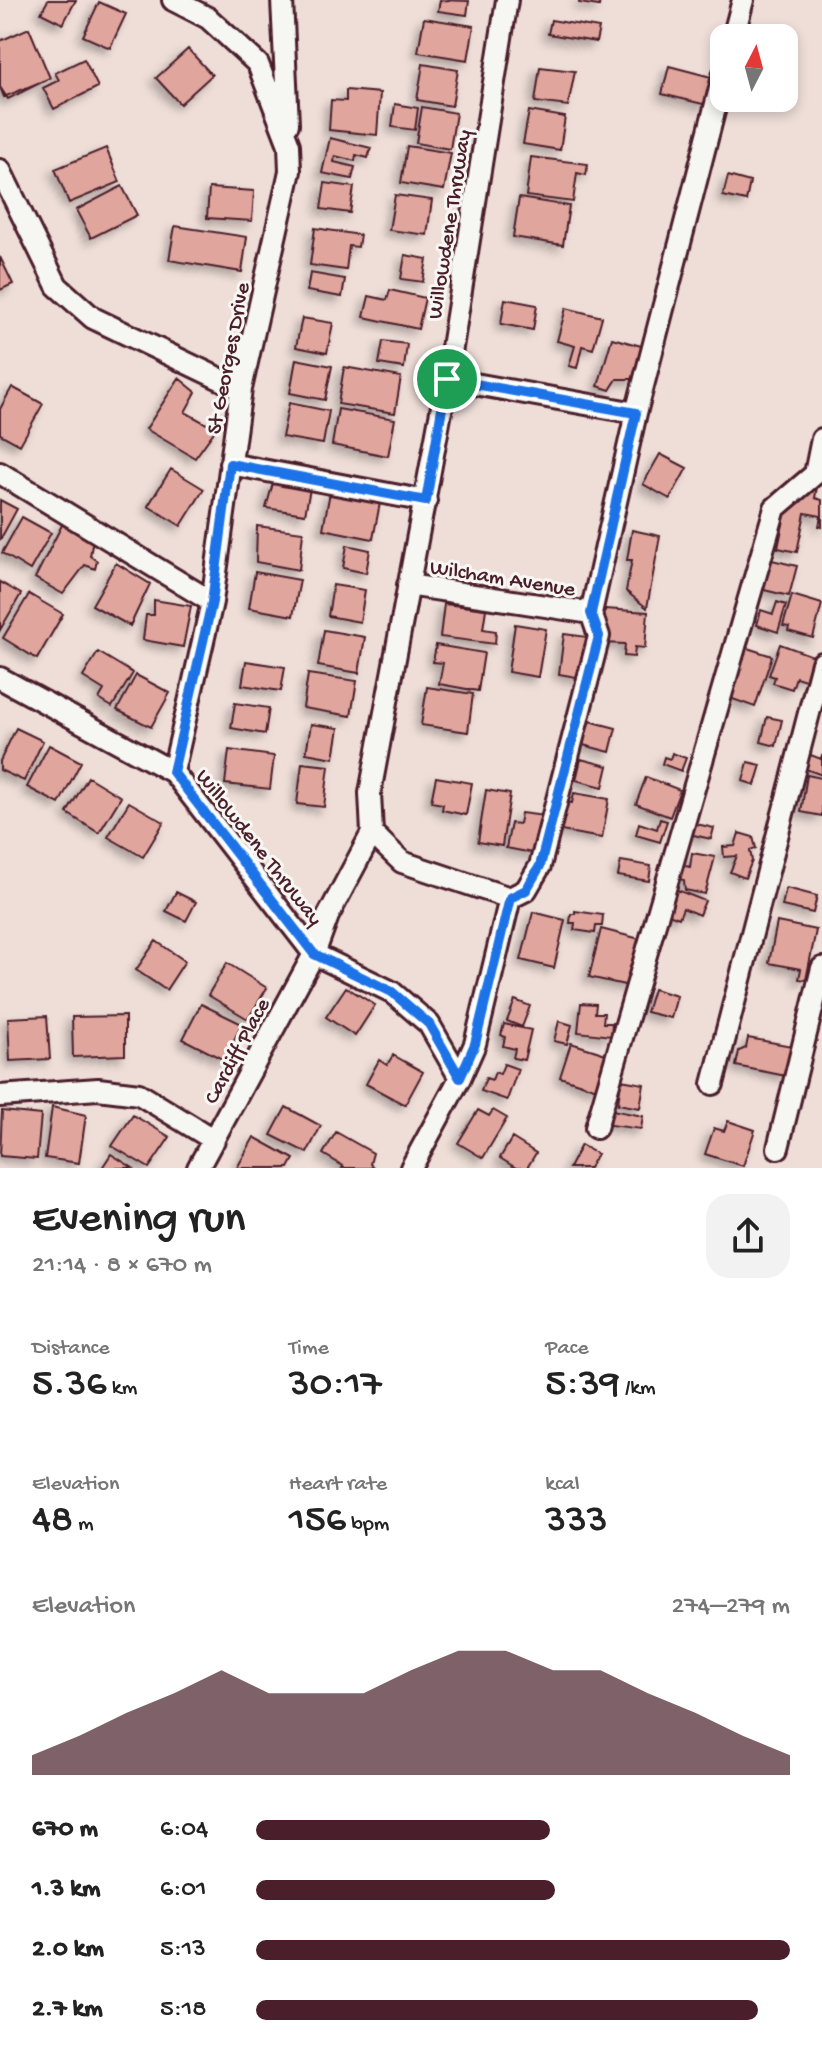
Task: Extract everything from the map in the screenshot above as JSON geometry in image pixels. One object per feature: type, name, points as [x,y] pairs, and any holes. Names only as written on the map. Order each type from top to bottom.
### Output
[{"type":"street","name":"St Georges Drive","points":[[173,0],[208,18],[258,64],[289,145],[290,171],[241,389],[212,602],[173,772]]},
{"type":"street","points":[[282,0],[289,145]]},
{"type":"street","name":"Willowdene Thruway","points":[[314,954],[328,916],[372,833],[370,793],[426,501],[507,0]]},
{"type":"street","points":[[737,24],[743,0]]},
{"type":"street","points":[[372,833],[402,862],[510,898],[526,890],[540,866],[599,636],[591,613],[636,413],[714,112]]},
{"type":"street","points":[[0,170],[57,286],[93,318],[241,389]]},
{"type":"street","points":[[447,379],[636,413]]},
{"type":"street","points":[[596,1128],[775,508],[815,474],[822,439]]},
{"type":"street","points":[[230,464],[426,501]]},
{"type":"street","points":[[0,473],[212,602]]},
{"type":"street","name":"Wilcham Avenue","points":[[408,585],[591,613]]},
{"type":"street","points":[[713,1084],[822,663]]},
{"type":"street","name":"Willowdene Thruway","points":[[0,678],[173,772],[314,954],[392,992],[429,1024],[460,1078]]},
{"type":"street","points":[[411,1168],[475,1044],[510,898]]},
{"type":"street","name":"Cardiff Place","points":[[198,1168],[314,954]]},
{"type":"street","points":[[778,1148],[822,968]]},
{"type":"street","points":[[0,1096],[98,1089],[139,1094],[214,1140]]},
{"type":"building","points":[[48,0],[76,0],[63,24],[41,13]]},
{"type":"building","points":[[440,0],[469,1],[467,15],[438,11]]},
{"type":"building","points":[[579,0],[600,0],[599,6],[579,3]]},
{"type":"building","points":[[99,2],[126,14],[110,48],[83,36]]},
{"type":"building","points":[[424,18],[474,26],[468,60],[418,52]]},
{"type":"building","points":[[551,20],[599,28],[596,42],[548,34]]},
{"type":"building","points":[[29,28],[50,78],[8,99],[0,87],[0,41]]},
{"type":"building","points":[[29,28],[50,78],[4,97],[0,87],[0,41]]},
{"type":"building","points":[[188,49],[212,75],[180,104],[156,78]]},
{"type":"building","points":[[84,59],[98,87],[54,109],[43,88],[59,80],[55,73]]},
{"type":"building","points":[[423,64],[458,70],[452,106],[417,100]]},
{"type":"building","points":[[669,66],[710,77],[707,105],[662,94]]},
{"type":"building","points":[[540,67],[575,71],[568,106],[535,102]]},
{"type":"building","points":[[346,90],[380,93],[377,135],[329,130],[331,100],[346,101]]},
{"type":"building","points":[[395,104],[418,108],[415,130],[392,127]]},
{"type":"building","points":[[422,107],[456,113],[450,149],[416,143]]},
{"type":"building","points":[[529,111],[565,117],[560,150],[523,144]]},
{"type":"building","points":[[330,138],[371,148],[368,158],[356,155],[355,161],[335,156],[334,162],[355,167],[352,179],[322,173]]},
{"type":"building","points":[[407,146],[451,153],[444,190],[401,183]]},
{"type":"building","points":[[106,148],[120,182],[69,203],[55,169]]},
{"type":"building","points":[[531,157],[588,164],[586,175],[577,173],[573,202],[526,196]]},
{"type":"building","points":[[728,176],[750,182],[746,201],[723,196]]},
{"type":"building","points":[[325,183],[354,187],[350,213],[321,209]]},
{"type":"building","points":[[122,186],[137,215],[91,238],[76,210]]},
{"type":"building","points":[[209,188],[254,191],[252,221],[207,218]]},
{"type":"building","points":[[395,195],[432,200],[427,235],[389,230]]},
{"type":"building","points":[[519,198],[569,206],[563,245],[513,237]]},
{"type":"building","points":[[175,226],[247,237],[242,272],[169,260]]},
{"type":"building","points":[[315,228],[360,235],[358,247],[349,246],[346,270],[310,265]]},
{"type":"building","points":[[405,255],[427,259],[423,282],[401,279]]},
{"type":"building","points":[[0,257],[13,284],[0,290]]},
{"type":"building","points":[[310,273],[345,279],[342,297],[307,291]]},
{"type":"building","points":[[390,290],[425,298],[418,329],[364,317],[369,296],[387,300]]},
{"type":"building","points":[[505,299],[537,305],[533,330],[501,324]]},
{"type":"building","points":[[566,308],[602,317],[593,349],[582,346],[577,368],[569,366],[575,346],[557,341]]},
{"type":"building","points":[[302,318],[333,323],[327,353],[296,347]]},
{"type":"building","points":[[612,338],[645,347],[636,379],[617,379],[610,390],[598,386]]},
{"type":"building","points":[[383,341],[407,344],[404,368],[379,364]]},
{"type":"building","points":[[296,359],[332,366],[325,400],[290,393]]},
{"type":"building","points":[[344,367],[401,377],[395,413],[338,404]]},
{"type":"building","points":[[179,378],[196,392],[185,412],[216,429],[195,458],[146,429]]},
{"type":"building","points":[[12,387],[43,404],[20,445],[0,434],[0,409]]},
{"type":"building","points":[[289,403],[329,411],[323,444],[282,437]]},
{"type":"building","points":[[338,409],[395,419],[388,456],[332,445]]},
{"type":"building","points":[[660,454],[687,468],[670,499],[643,484]]},
{"type":"building","points":[[171,469],[204,489],[181,526],[148,506]]},
{"type":"building","points":[[273,483],[310,489],[305,514],[266,508]]},
{"type":"building","points":[[807,485],[817,487],[815,498],[822,500],[822,527],[819,526],[821,516],[805,513],[797,552],[778,548],[786,510]]},
{"type":"building","points":[[330,492],[380,503],[373,539],[323,529]]},
{"type":"building","points":[[0,500],[17,509],[0,540]]},
{"type":"building","points":[[22,517],[51,533],[30,570],[2,553]]},
{"type":"building","points":[[64,521],[93,539],[90,556],[97,561],[95,569],[85,565],[63,594],[35,578]]},
{"type":"building","points":[[257,526],[303,532],[299,570],[256,562]]},
{"type":"building","points":[[632,530],[660,536],[647,608],[626,591],[632,560],[627,560]]},
{"type":"building","points":[[347,545],[370,550],[366,573],[343,568]]},
{"type":"building","points":[[768,559],[797,566],[789,596],[760,589]]},
{"type":"building","points":[[116,563],[150,584],[130,626],[92,605]]},
{"type":"building","points":[[255,572],[300,580],[293,616],[249,608]]},
{"type":"building","points":[[0,582],[21,594],[0,630]]},
{"type":"building","points":[[333,585],[365,590],[360,622],[328,616]]},
{"type":"building","points":[[29,594],[63,614],[37,659],[3,638]]},
{"type":"building","points":[[792,595],[822,604],[813,638],[788,631],[789,627],[783,626]]},
{"type":"building","points":[[154,600],[191,606],[183,647],[143,640],[146,615],[154,615]]},
{"type":"building","points":[[777,602],[786,605],[778,632],[757,625],[761,610],[773,614]]},
{"type":"building","points":[[444,604],[486,609],[483,629],[496,631],[495,644],[440,637]]},
{"type":"building","points":[[605,609],[648,612],[645,648],[635,647],[634,657],[624,656],[625,644],[603,643]]},
{"type":"building","points":[[515,624],[546,629],[538,677],[508,672]]},
{"type":"building","points":[[324,630],[365,637],[359,673],[318,666]]},
{"type":"building","points":[[564,634],[588,637],[582,678],[559,674]]},
{"type":"building","points":[[780,644],[813,656],[805,680],[796,677],[792,689],[773,683],[775,677],[769,675]]},
{"type":"building","points":[[436,645],[484,653],[478,691],[439,684],[443,663],[433,662]]},
{"type":"building","points":[[744,647],[772,656],[755,707],[727,697]]},
{"type":"building","points":[[98,652],[133,673],[112,707],[99,699],[104,690],[83,677]]},
{"type":"building","points":[[246,661],[285,667],[281,691],[242,685]]},
{"type":"building","points":[[308,674],[357,681],[351,716],[303,708]]},
{"type":"building","points":[[136,675],[170,693],[151,727],[117,710]]},
{"type":"building","points":[[427,687],[473,694],[468,732],[421,725]]},
{"type":"building","points":[[235,703],[269,708],[265,734],[231,728]]},
{"type":"building","points":[[767,717],[782,720],[776,746],[761,742]]},
{"type":"building","points":[[589,721],[616,728],[610,752],[583,745]]},
{"type":"building","points":[[311,724],[339,728],[334,758],[306,753]]},
{"type":"building","points":[[16,728],[43,741],[24,781],[0,770],[0,761]]},
{"type":"building","points":[[49,745],[81,762],[59,804],[27,787]]},
{"type":"building","points":[[229,750],[274,756],[270,789],[225,784]]},
{"type":"building","points":[[672,753],[686,758],[681,771],[662,764],[664,757],[670,759]]},
{"type":"building","points":[[808,754],[821,759],[822,755],[822,775],[803,768]]},
{"type":"building","points":[[581,759],[608,766],[603,787],[576,780]]},
{"type":"building","points":[[748,762],[761,765],[755,785],[743,781]]},
{"type":"building","points":[[302,763],[329,766],[324,807],[297,804]]},
{"type":"building","points":[[807,775],[822,778],[822,816],[801,812]]},
{"type":"building","points":[[88,777],[121,797],[99,833],[67,813]]},
{"type":"building","points":[[436,777],[472,783],[466,815],[442,810],[443,804],[431,802]]},
{"type":"building","points":[[646,777],[680,790],[670,817],[636,804]]},
{"type":"building","points":[[486,790],[510,794],[502,846],[478,842]]},
{"type":"building","points":[[574,793],[609,799],[602,838],[561,831],[566,802],[572,803]]},
{"type":"building","points":[[129,802],[164,822],[143,857],[108,837]]},
{"type":"building","points":[[521,813],[545,816],[538,854],[506,848],[511,823],[519,824]]},
{"type":"building","points":[[660,819],[667,821],[660,842],[636,835],[639,823],[657,829]]},
{"type":"building","points":[[692,823],[714,828],[711,839],[689,834]]},
{"type":"building","points":[[739,833],[753,837],[756,848],[750,850],[752,861],[745,878],[730,872],[737,856],[724,857],[723,847],[735,846]]},
{"type":"building","points":[[692,853],[715,857],[705,894],[685,890],[684,880],[678,879],[681,865],[690,867]]},
{"type":"building","points":[[621,861],[651,866],[649,881],[618,876]]},
{"type":"building","points":[[672,888],[705,901],[699,915],[683,908],[679,918],[663,912]]},
{"type":"building","points":[[786,888],[817,896],[813,913],[782,906]]},
{"type":"building","points":[[176,892],[196,902],[186,921],[166,911]]},
{"type":"building","points":[[575,911],[603,915],[602,926],[596,926],[595,933],[574,930],[575,923],[570,923],[571,914]]},
{"type":"building","points":[[533,912],[565,920],[554,968],[521,960]]},
{"type":"building","points":[[777,922],[816,930],[806,980],[799,979],[801,969],[769,963]]},
{"type":"building","points":[[601,929],[640,939],[629,986],[589,977]]},
{"type":"building","points":[[156,941],[185,961],[166,990],[136,970]]},
{"type":"building","points":[[227,963],[267,988],[248,1019],[208,995]]},
{"type":"building","points":[[346,987],[375,1005],[355,1036],[326,1017]]},
{"type":"building","points":[[653,989],[677,996],[671,1018],[646,1012]]},
{"type":"building","points":[[515,1000],[530,1006],[522,1027],[507,1021]]},
{"type":"building","points":[[581,1003],[596,1004],[595,1013],[604,1013],[603,1023],[612,1023],[611,1036],[578,1032]]},
{"type":"building","points":[[201,1004],[242,1024],[224,1060],[183,1039]]},
{"type":"building","points":[[47,1016],[50,1059],[10,1061],[8,1018]]},
{"type":"building","points":[[125,1016],[125,1055],[73,1057],[72,1017]]},
{"type":"building","points":[[559,1021],[572,1025],[567,1044],[554,1041]]},
{"type":"building","points":[[504,1024],[531,1030],[524,1060],[513,1058],[515,1049],[503,1046],[505,1037],[501,1035]]},
{"type":"building","points":[[748,1038],[792,1046],[786,1076],[736,1066],[739,1051],[746,1048]]},
{"type":"building","points":[[571,1043],[609,1055],[597,1089],[560,1077]]},
{"type":"building","points":[[393,1055],[423,1072],[405,1105],[366,1084],[379,1060],[387,1065]]},
{"type":"building","points":[[504,1064],[518,1069],[507,1100],[481,1091],[486,1078],[492,1080],[495,1072],[500,1074]]},
{"type":"building","points":[[621,1080],[644,1084],[640,1108],[618,1104]]},
{"type":"building","points":[[52,1107],[86,1115],[79,1163],[45,1158]]},
{"type":"building","points":[[286,1107],[321,1126],[307,1153],[271,1135]]},
{"type":"building","points":[[478,1110],[489,1116],[493,1110],[507,1118],[483,1158],[458,1143]]},
{"type":"building","points":[[612,1110],[643,1116],[641,1129],[610,1125]]},
{"type":"building","points":[[2,1111],[41,1115],[37,1159],[0,1156]]},
{"type":"building","points":[[133,1115],[170,1137],[149,1168],[112,1146]]},
{"type":"building","points":[[728,1121],[755,1130],[743,1166],[705,1154],[714,1128],[724,1131]]},
{"type":"building","points":[[336,1132],[373,1153],[370,1164],[374,1168],[342,1168],[323,1154]]},
{"type":"building","points":[[254,1137],[294,1159],[289,1168],[237,1168]]},
{"type":"building","points":[[512,1138],[536,1153],[527,1168],[516,1168],[500,1158]]},
{"type":"building","points":[[581,1145],[597,1154],[589,1168],[569,1168]]},
{"type":"building","points":[[111,1154],[133,1168],[102,1168]]},
{"type":"route","points":[[447,379],[636,413],[591,613],[599,636],[540,866],[526,890],[510,898],[475,1044],[460,1078],[429,1024],[392,992],[314,954],[173,772],[212,602],[230,464],[426,501],[447,379]]}]
